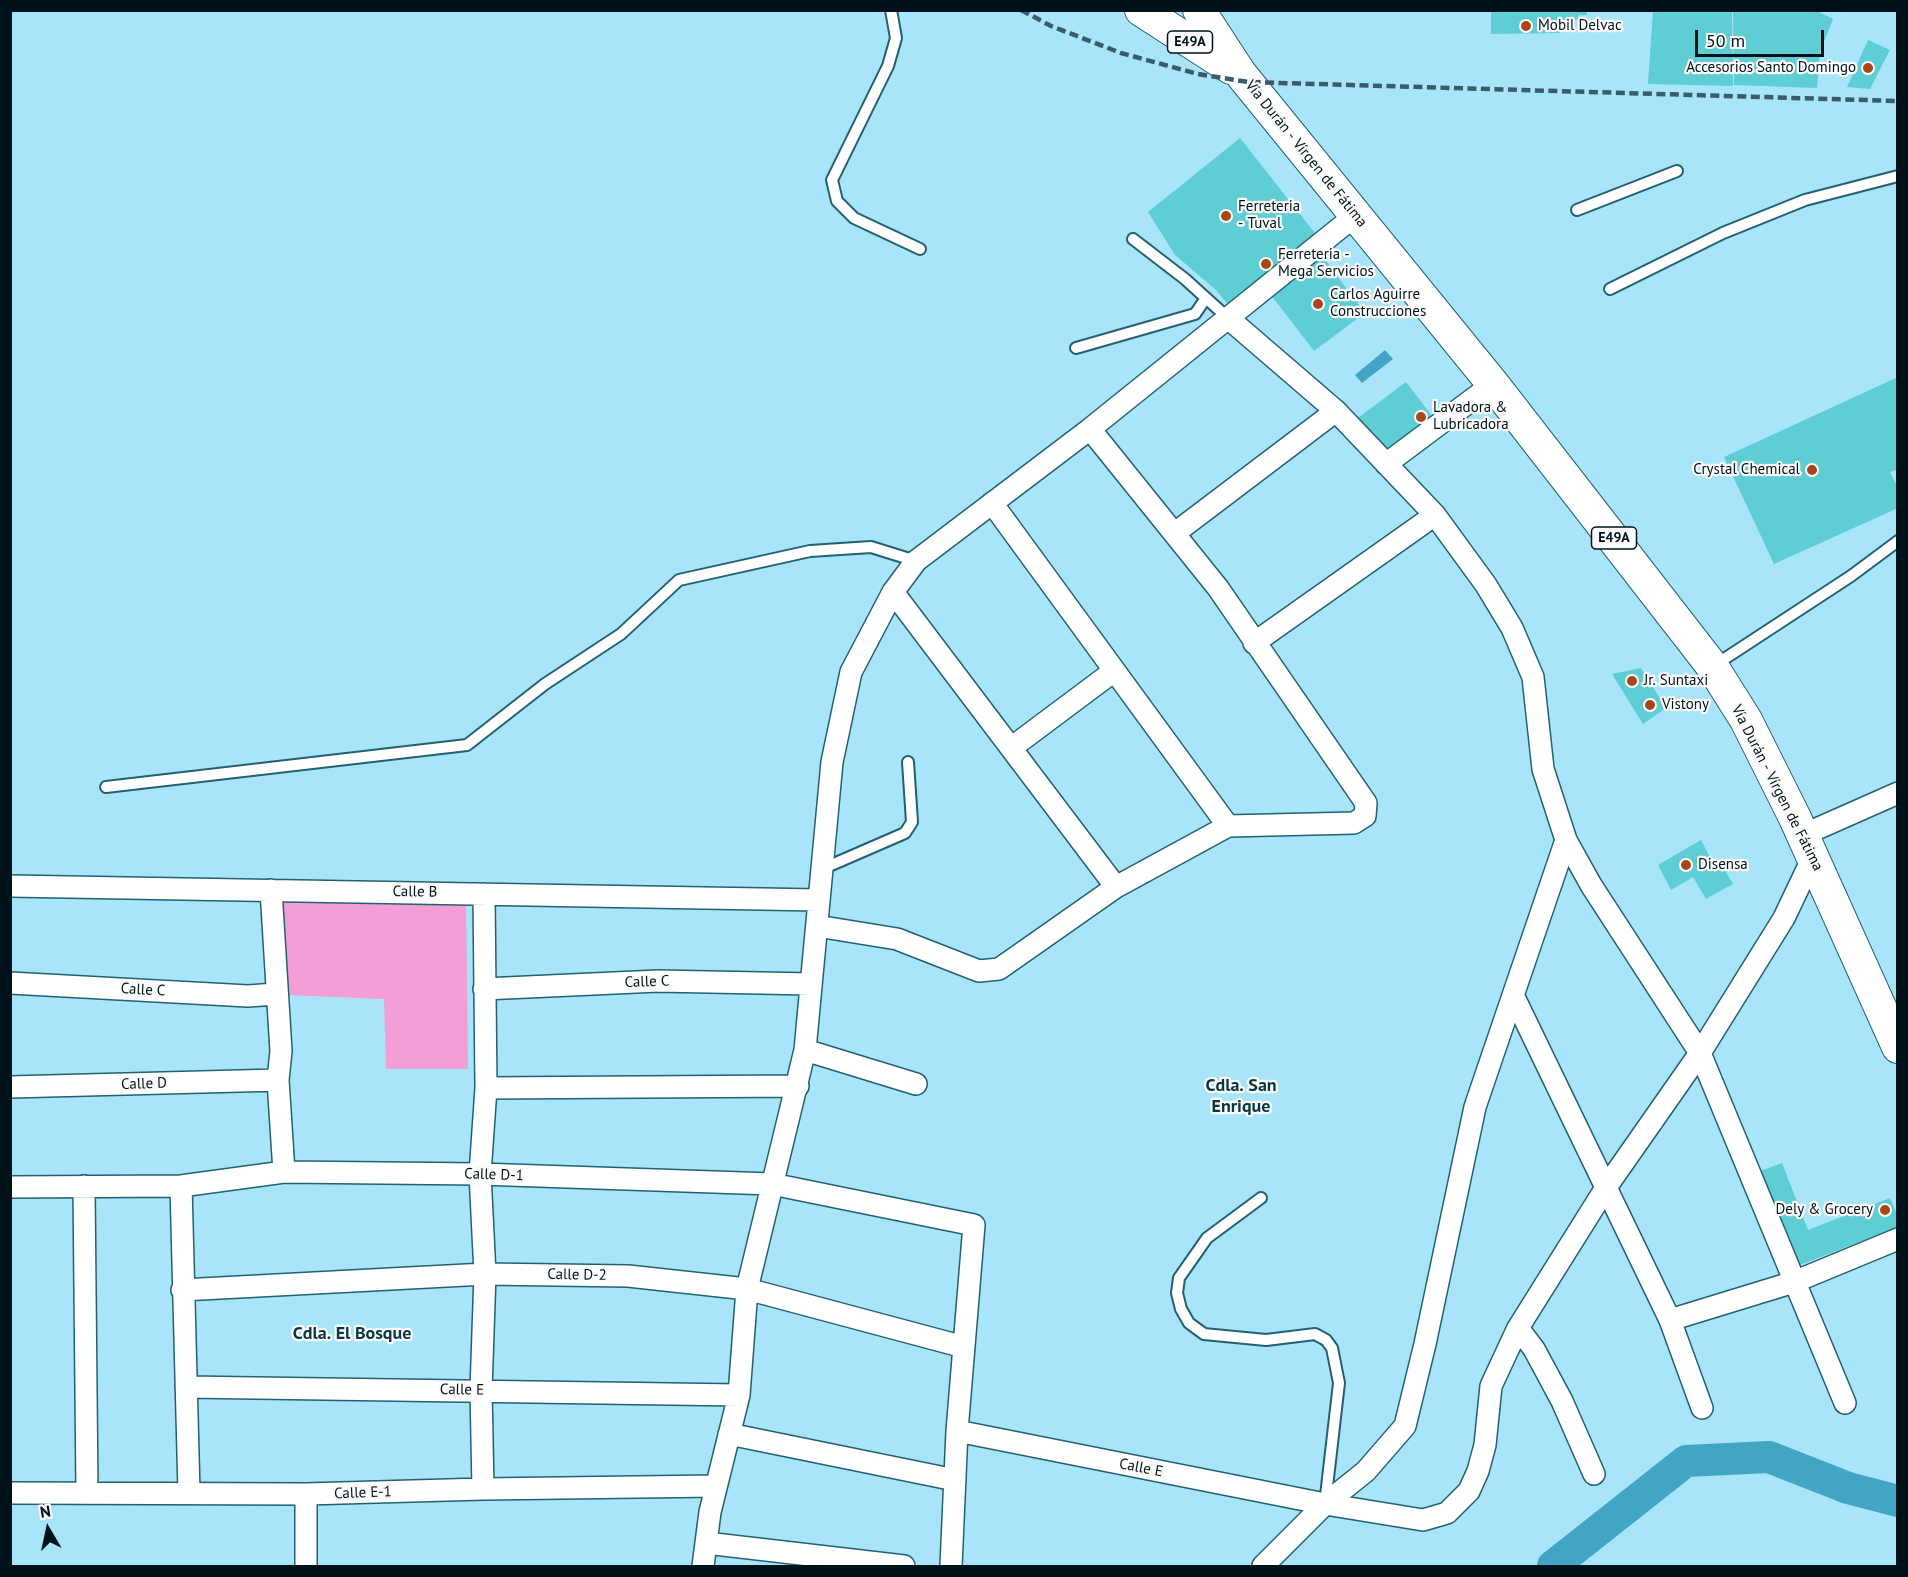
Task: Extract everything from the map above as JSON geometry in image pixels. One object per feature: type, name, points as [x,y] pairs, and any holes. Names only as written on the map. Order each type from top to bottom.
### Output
[{"type":"main road","name":"Vía Durán - Vírgen de Fátima","points":[[1141,10],[1240,73]]},
{"type":"main road","name":"Vía Durán - Vírgen de Fátima","points":[[1198,10],[1240,73],[1493,384],[1712,666],[1746,720],[1808,846],[1898,1047]]},
{"type":"street","points":[[703,1566],[716,1486],[739,1395],[747,1290],[805,1050],[832,762],[851,672],[893,592],[916,561],[1089,429],[1356,215]]},
{"type":"street","points":[[1228,318],[1336,411],[1435,515],[1486,585],[1525,656],[1533,677],[1543,769],[1566,840],[1591,885],[1700,1053],[1845,1403]]},
{"type":"street","points":[[1386,464],[1493,384]]},
{"type":"street","points":[[1175,533],[1336,411]]},
{"type":"street","points":[[817,926],[878,934],[979,970],[999,969],[1116,887],[1228,826],[1354,823],[1365,816],[1366,803],[1218,588],[1089,429]]},
{"type":"street","points":[[992,503],[1228,826]]},
{"type":"street","points":[[1254,643],[1435,515]]},
{"type":"street","points":[[893,592],[1116,887]]},
{"type":"street","points":[[1011,748],[1114,671]]},
{"type":"street","points":[[1808,846],[1898,793]]},
{"type":"street","points":[[1263,1566],[1325,1504],[1366,1471],[1405,1426],[1425,1344],[1475,1107],[1566,840]]},
{"type":"street","name":"Calle E","points":[[957,1431],[1325,1504],[1423,1520],[1448,1513],[1469,1491],[1478,1471],[1485,1445],[1491,1386],[1518,1328],[1607,1186],[1700,1053],[1784,918],[1808,846]]},
{"type":"street","name":"Calle B","points":[[10,886],[819,900]]},
{"type":"street","points":[[271,890],[281,1051],[278,1080],[284,1172]]},
{"type":"street","points":[[483,1489],[481,1390],[485,1274],[480,1174],[486,1088],[484,894]]},
{"type":"street","name":"Calle C","points":[[484,989],[658,981],[811,984]]},
{"type":"street","name":"Calle C","points":[[10,983],[248,996],[276,994]]},
{"type":"street","points":[[1514,997],[1670,1320],[1702,1407]]},
{"type":"street","points":[[805,1050],[916,1084]]},
{"type":"street","name":"Calle D","points":[[10,1087],[278,1080]]},
{"type":"street","points":[[486,1088],[798,1086]]},
{"type":"street","name":"Calle D-1","points":[[10,1187],[182,1186],[284,1172],[480,1174],[772,1184],[974,1225],[964,1347]]},
{"type":"street","points":[[84,1186],[87,1493]]},
{"type":"street","points":[[182,1186],[182,1290],[189,1492]]},
{"type":"street","points":[[1670,1320],[1794,1282],[1898,1239]]},
{"type":"street","name":"Calle D-2","points":[[182,1290],[485,1274],[627,1276],[747,1290],[964,1347]]},
{"type":"street","points":[[1518,1328],[1534,1349],[1562,1401],[1594,1474]]},
{"type":"street","points":[[951,1566],[954,1480],[964,1347]]},
{"type":"street","name":"Calle E","points":[[186,1387],[739,1395]]},
{"type":"street","points":[[729,1434],[954,1480]]},
{"type":"street","name":"Calle E-1","points":[[10,1493],[306,1494],[716,1486]]},
{"type":"street","points":[[306,1494],[306,1566]]},
{"type":"street","points":[[706,1543],[904,1566]]},
{"type":"lane","points":[[891,10],[896,38],[888,66],[832,180],[837,201],[854,218],[920,249]]},
{"type":"lane","points":[[1577,210],[1677,171]]},
{"type":"lane","points":[[1610,289],[1723,233],[1805,200],[1898,176]]},
{"type":"lane","points":[[1133,239],[1228,318]]},
{"type":"lane","points":[[1076,348],[1195,314],[1206,298]]},
{"type":"lane","points":[[1712,666],[1851,576],[1898,541]]},
{"type":"lane","points":[[106,787],[467,745],[546,684],[621,634],[679,580],[810,551],[871,547],[916,561]]},
{"type":"lane","points":[[822,869],[905,833],[912,822],[908,762]]},
{"type":"lane","points":[[1261,1198],[1207,1238],[1179,1278],[1177,1293],[1180,1309],[1190,1323],[1204,1334],[1266,1340],[1315,1334],[1326,1340],[1332,1348],[1340,1383],[1325,1504]]},
{"type":"shaded area","points":[[282,895],[466,897],[468,1069],[386,1069],[384,999],[285,995]]},
{"type":"water","points":[[1385,350],[1393,359],[1362,383],[1355,375]]},
{"type":"building","name":"Mobil Delvac","points":[[1491,10],[1587,10],[1587,15],[1579,15],[1577,20],[1561,20],[1561,33],[1491,34]]},
{"type":"building","points":[[1653,10],[1732,10],[1733,86],[1648,84]]},
{"type":"building","points":[[1733,10],[1815,10],[1833,19],[1820,52],[1817,88],[1734,85]]},
{"type":"building","name":"Accesorios Santo Domingo","points":[[1868,40],[1890,50],[1870,89],[1847,87]]},
{"type":"building","name":"Ferreteria - Tuval","points":[[1240,138],[1318,237],[1229,306],[1216,290],[1175,255],[1148,212]]},
{"type":"building","name":"Carlos Aguirre Construcciones","points":[[1323,257],[1365,313],[1314,351],[1271,295]]},
{"type":"building","name":"Crystal Chemical","points":[[1898,377],[1898,469],[1890,472],[1898,488],[1898,508],[1774,564],[1724,457]]},
{"type":"building","points":[[1406,382],[1436,421],[1387,456],[1358,418]]},
{"type":"building","points":[[1641,668],[1666,708],[1643,724],[1612,674]]},
{"type":"building","name":"Disensa","points":[[1701,840],[1714,865],[1720,862],[1733,884],[1706,899],[1693,877],[1671,890],[1658,865]]},
{"type":"building","points":[[1782,1163],[1808,1230],[1890,1198],[1898,1217],[1898,1227],[1792,1268],[1755,1173]]},
{"type":"waterway","points":[[1553,1566],[1686,1461],[1769,1457],[1848,1488],[1898,1501]]},
{"type":"railway","points":[[1021,10],[1051,26],[1121,53],[1198,74],[1248,82],[1898,101]]},
{"type":"place","name":"Mobil Delvac","points":[[1526,26]]},
{"type":"place","name":"Accesorios Santo Domingo","points":[[1868,68]]},
{"type":"place","name":"Ferreteria - Tuval","points":[[1226,216]]},
{"type":"place","name":"Ferreteria - Mega Servicios","points":[[1266,264]]},
{"type":"place","name":"Carlos Aguirre Construcciones","points":[[1318,304]]},
{"type":"place","name":"Lavadora & Lubricadora","points":[[1421,417]]},
{"type":"place","name":"Crystal Chemical","points":[[1812,470]]},
{"type":"place","name":"Jr. Suntaxi","points":[[1632,681]]},
{"type":"place","name":"Vistony","points":[[1650,705]]},
{"type":"place","name":"Disensa","points":[[1686,865]]},
{"type":"place","name":"Dely & Grocery","points":[[1885,1210]]},
{"type":"district","name":"Cdla. San Enrique","points":[[1241,1096]]},
{"type":"district","name":"Cdla. El Bosque","points":[[352,1334]]}]
